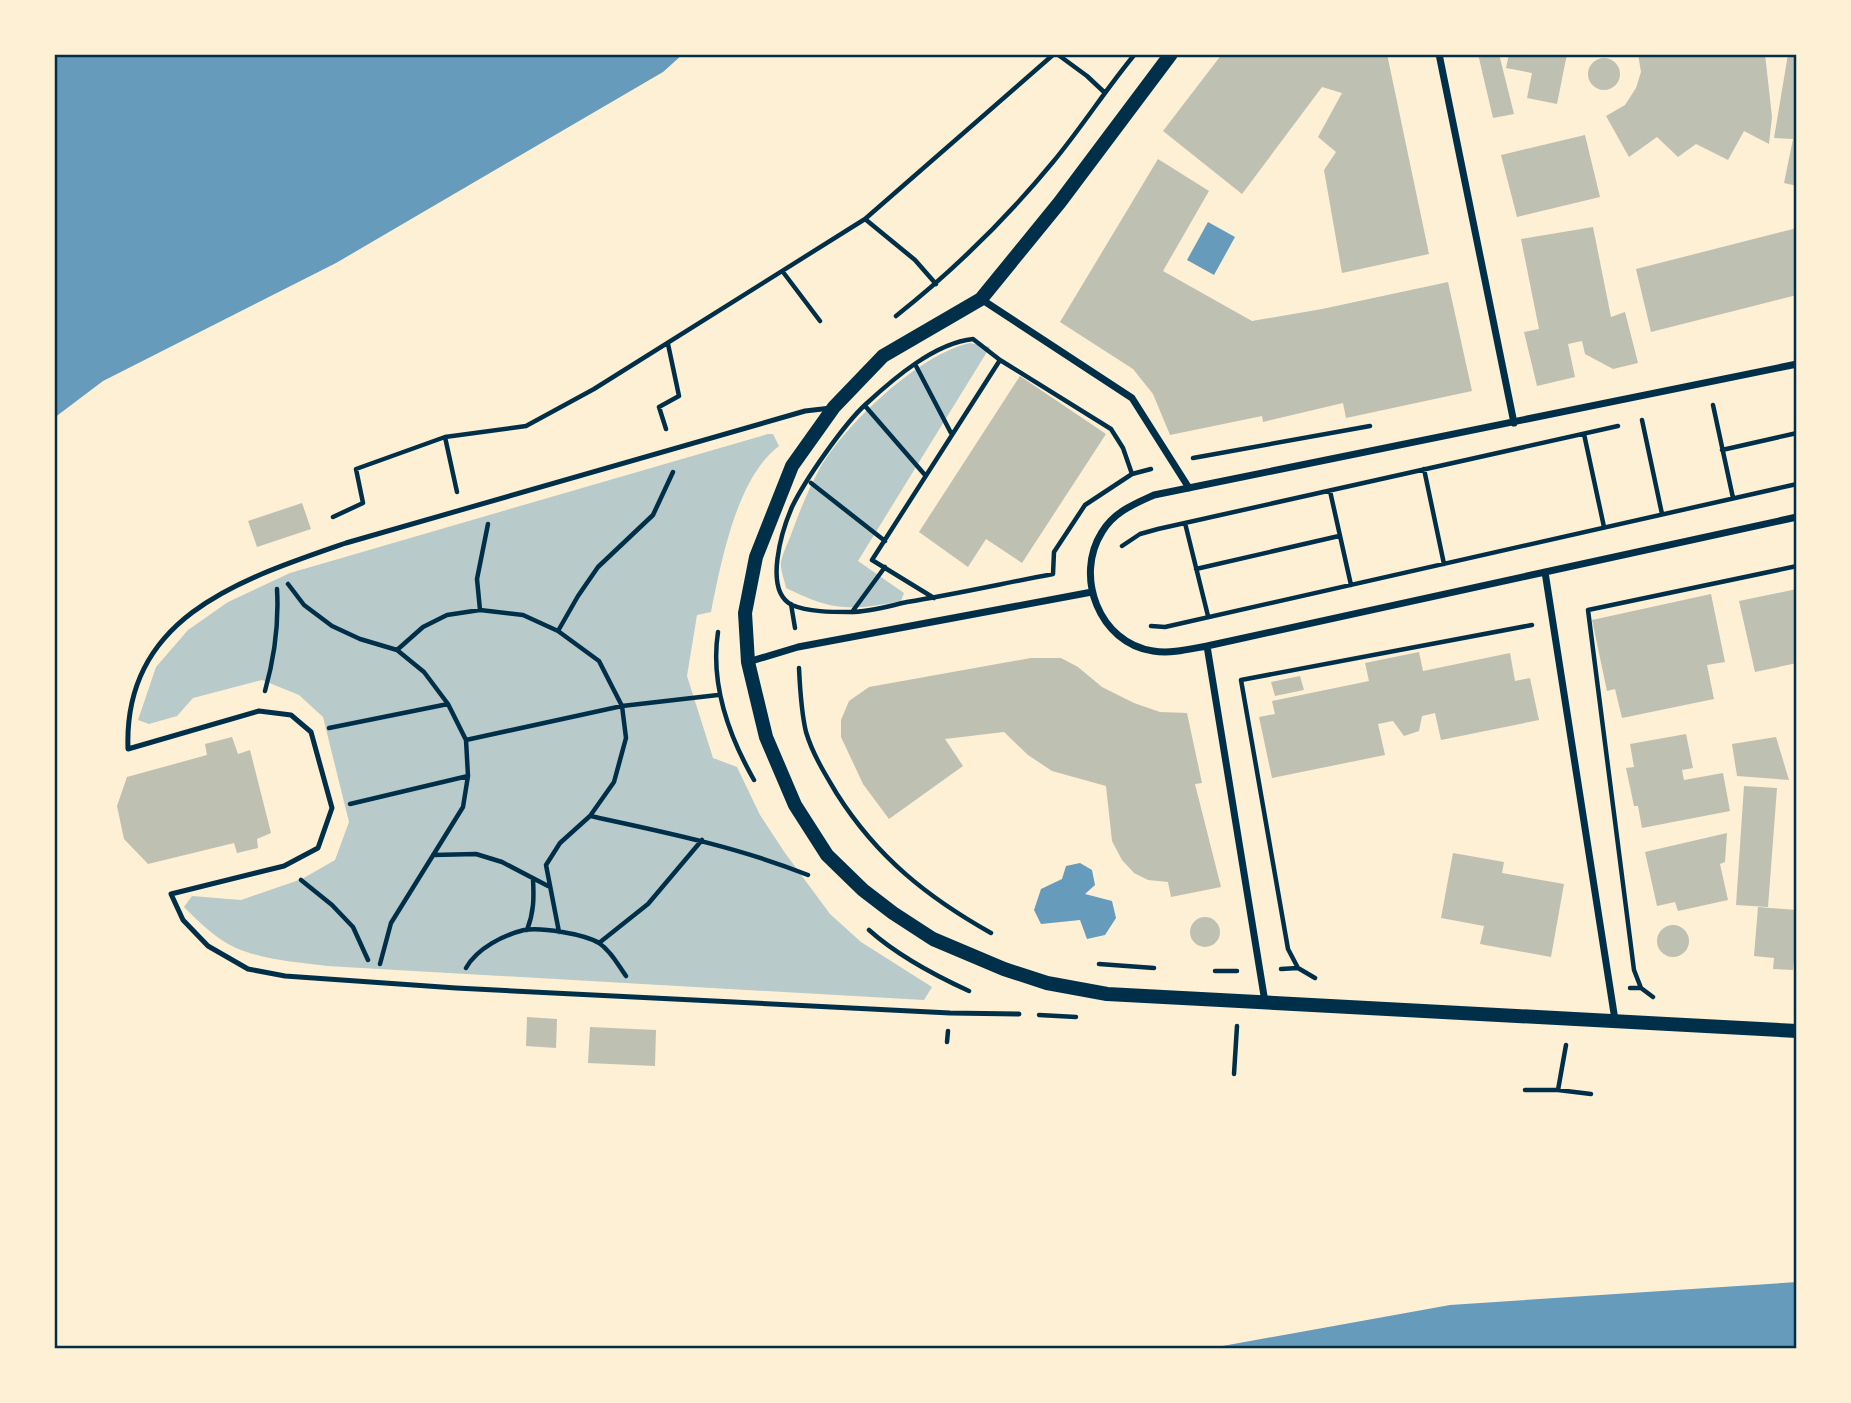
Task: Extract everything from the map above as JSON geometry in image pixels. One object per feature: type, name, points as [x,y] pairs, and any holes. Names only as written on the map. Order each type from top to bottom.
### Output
[{"type":"main road","points":[[1171,54],[1060,202],[982,299],[883,356],[834,408],[792,466],[756,557],[745,613],[748,662],[766,737],[794,805],[827,855],[863,890],[893,913],[933,939],[1004,969],[1046,983],[1107,994],[1797,1031]]},
{"type":"street","points":[[1439,54],[1514,423]]},
{"type":"street","points":[[982,299],[1132,398],[1189,488]]},
{"type":"street","points":[[1797,364],[1154,495],[1130,505],[1110,521],[1102,532],[1089,568],[1095,604],[1107,623],[1132,643],[1153,651],[1174,652],[1797,517]]},
{"type":"street","points":[[1545,572],[1615,1020]]},
{"type":"street","points":[[748,662],[798,647],[1092,592]]},
{"type":"street","points":[[1208,646],[1265,1003]]},
{"type":"lane","points":[[834,408],[805,411],[346,543],[275,568],[217,595],[178,624],[153,652],[136,683],[127,724],[128,749],[259,711],[291,715],[311,732],[332,808],[318,848],[284,866],[170,894],[183,920],[208,946],[248,969],[285,976],[456,988],[950,1013],[1019,1014]]},
{"type":"path","points":[[333,517],[363,503],[356,469],[445,437],[526,426],[668,344],[783,272],[865,219],[1056,54],[1104,92]]},
{"type":"path","points":[[887,323],[936,284],[992,232],[1045,171],[1135,54]]},
{"type":"path","points":[[865,219],[915,260],[936,284]]},
{"type":"path","points":[[783,272],[820,321]]},
{"type":"path","points":[[973,339],[1000,360],[1111,429],[1123,447],[1132,474],[1085,505],[1054,552],[1053,574],[852,612],[810,610],[791,604],[782,596],[776,585],[777,557],[792,508],[807,481],[864,405],[915,364],[946,345],[973,339]]},
{"type":"path","points":[[659,407],[679,396],[668,344]]},
{"type":"path","points":[[934,598],[873,560],[1000,360]]},
{"type":"path","points":[[915,364],[951,434]]},
{"type":"path","points":[[1701,407],[1725,402]]},
{"type":"path","points":[[864,405],[925,475]]},
{"type":"path","points":[[1713,405],[1733,498]]},
{"type":"path","points":[[1118,554],[1123,544],[1140,534],[1654,418]]},
{"type":"path","points":[[1642,421],[1662,514]]},
{"type":"path","points":[[1722,450],[1797,433]]},
{"type":"path","points":[[1584,434],[1604,527]]},
{"type":"path","points":[[445,437],[455,485]]},
{"type":"path","points":[[558,631],[598,567],[653,515],[673,473],[672,448]]},
{"type":"path","points":[[1424,469],[1444,564]]},
{"type":"path","points":[[807,481],[884,541]]},
{"type":"path","points":[[1142,625],[1165,627],[1797,484]]},
{"type":"path","points":[[1329,491],[1351,584]]},
{"type":"path","points":[[480,610],[477,579],[488,524],[489,502]]},
{"type":"path","points":[[1185,523],[1208,616]]},
{"type":"path","points":[[1196,569],[1339,536]]},
{"type":"path","points":[[1664,998],[1651,997],[1640,988],[1634,970],[1588,610],[1797,566]]},
{"type":"path","points":[[852,612],[885,567]]},
{"type":"path","points":[[275,568],[304,605],[332,626],[360,639],[397,650],[424,672],[448,704],[466,740],[468,776],[463,807],[391,923],[375,982]]},
{"type":"path","points":[[259,711],[270,675],[278,611],[275,568]]},
{"type":"path","points":[[791,604],[798,647],[801,703],[807,732],[819,764],[855,823],[888,861],[919,887],[998,937]]},
{"type":"path","points":[[397,650],[423,627],[447,615],[480,610],[523,615],[558,631],[599,661],[622,706],[626,738],[614,782],[590,816],[559,842],[546,865],[559,932]]},
{"type":"path","points":[[720,623],[716,647],[718,695],[743,760],[756,783]]},
{"type":"path","points":[[1319,980],[1298,968],[1287,949],[1241,680],[1535,624]]},
{"type":"path","points":[[466,740],[622,706],[718,695]]},
{"type":"path","points":[[311,732],[448,704]]},
{"type":"path","points":[[332,808],[468,776]]},
{"type":"path","points":[[590,816],[702,840],[776,862],[813,877],[805,865]]},
{"type":"path","points":[[599,943],[648,904],[702,840]]},
{"type":"path","points":[[432,855],[476,854],[502,862],[548,886]]},
{"type":"path","points":[[284,866],[332,905],[353,927],[375,982]]},
{"type":"path","points":[[527,930],[535,900],[533,878]]},
{"type":"path","points":[[864,926],[883,943],[943,979],[1019,1014],[1087,1017]]},
{"type":"path","points":[[456,988],[468,963],[495,941],[527,930],[582,936],[599,943],[610,953],[641,997]]},
{"type":"path","points":[[1096,963],[1160,968]]},
{"type":"path","points":[[1210,972],[1298,968]]},
{"type":"path","points":[[1610,989],[1640,988]]},
{"type":"path","points":[[1234,1074],[1237,1024],[1251,1025]]},
{"type":"path","points":[[1553,1044],[1580,1045]]},
{"type":"path","points":[[1558,1090],[1566,1045]]},
{"type":"path","points":[[1525,1090],[1591,1094]]},
{"type":"shaded area","points":[[970,343],[990,347],[858,561],[904,593],[901,601],[842,607],[817,601],[786,588],[781,565],[783,554],[812,483],[832,450],[865,412],[907,376],[950,350]]},
{"type":"shaded area","points":[[773,434],[779,446],[764,460],[742,499],[726,546],[711,612],[697,615],[687,676],[713,758],[737,767],[760,815],[830,914],[861,942],[932,987],[924,1000],[327,966],[269,958],[236,948],[215,935],[184,907],[192,896],[241,900],[302,879],[335,860],[349,822],[323,717],[299,695],[262,680],[193,698],[177,716],[149,724],[138,720],[156,667],[188,630],[228,602],[290,573]]},
{"type":"water","points":[[54,54],[683,54],[663,72],[336,263],[103,381],[54,418]]},
{"type":"water","points":[[1208,222],[1235,237],[1214,275],[1187,260]]},
{"type":"water","points":[[1080,863],[1092,870],[1095,885],[1085,894],[1112,901],[1116,918],[1105,935],[1087,939],[1080,920],[1041,924],[1034,910],[1041,889],[1062,879],[1066,866]]},
{"type":"water","points":[[1797,1282],[1797,1349],[1206,1349],[1450,1305]]},
{"type":"building","points":[[1222,54],[1387,54],[1429,254],[1342,273],[1324,170],[1336,152],[1318,137],[1342,93],[1322,87],[1242,194],[1163,131]]},
{"type":"building","points":[[1478,54],[1499,54],[1514,114],[1493,118]]},
{"type":"building","points":[[1509,54],[1567,54],[1557,104],[1527,98],[1532,73],[1506,68]]},
{"type":"building","points":[[1638,54],[1765,54],[1772,117],[1769,144],[1744,131],[1728,160],[1696,144],[1678,157],[1657,137],[1629,157],[1606,116],[1625,105],[1636,88],[1641,72]]},
{"type":"building","points":[[1788,54],[1797,54],[1797,186],[1784,183],[1793,139],[1774,138]]},
{"type":"building","points":[[1604,58],[1615,63],[1620,74],[1615,85],[1604,90],[1593,85],[1588,74],[1593,63]]},
{"type":"building","points":[[1585,135],[1600,197],[1517,217],[1501,155]]},
{"type":"building","points":[[1158,159],[1209,191],[1163,271],[1252,321],[1448,282],[1472,391],[1346,418],[1343,403],[1263,422],[1262,416],[1170,435],[1153,394],[1133,369],[1060,322]]},
{"type":"building","points":[[1593,227],[1611,317],[1625,312],[1638,363],[1613,369],[1585,354],[1582,341],[1568,344],[1575,377],[1537,386],[1524,332],[1539,329],[1521,239]]},
{"type":"building","points":[[1797,228],[1797,295],[1651,332],[1636,269]]},
{"type":"building","points":[[1020,376],[1106,434],[1022,563],[986,539],[968,567],[919,532]]},
{"type":"building","points":[[302,503],[311,529],[257,547],[248,521]]},
{"type":"building","points":[[1797,589],[1797,663],[1755,672],[1739,601]]},
{"type":"building","points":[[1711,594],[1725,662],[1707,665],[1714,699],[1622,718],[1615,689],[1607,691],[1592,620]]},
{"type":"building","points":[[1419,652],[1423,671],[1510,653],[1515,681],[1530,678],[1539,720],[1441,740],[1435,713],[1422,716],[1419,731],[1404,736],[1393,721],[1378,724],[1385,755],[1272,778],[1259,717],[1275,714],[1272,701],[1369,681],[1365,663]]},
{"type":"building","points":[[1031,658],[1061,658],[1078,667],[1102,687],[1134,703],[1160,712],[1187,713],[1202,783],[1195,784],[1221,887],[1171,897],[1168,882],[1148,880],[1134,873],[1122,860],[1112,841],[1106,786],[1052,771],[1028,755],[1004,732],[945,739],[963,766],[889,819],[863,784],[841,737],[841,720],[849,701],[869,687]]},
{"type":"building","points":[[1300,676],[1304,690],[1275,696],[1271,682]]},
{"type":"building","points":[[1686,734],[1693,768],[1682,770],[1684,780],[1723,773],[1730,811],[1642,828],[1626,768],[1634,767],[1630,744]]},
{"type":"building","points":[[232,737],[238,754],[250,750],[271,833],[257,839],[258,848],[237,853],[234,843],[148,864],[124,839],[117,806],[127,777],[207,755],[205,744]]},
{"type":"building","points":[[1776,737],[1789,780],[1737,776],[1732,744]]},
{"type":"building","points":[[1744,786],[1777,788],[1768,907],[1736,905]]},
{"type":"building","points":[[1727,833],[1725,862],[1720,864],[1728,900],[1678,911],[1675,902],[1657,906],[1645,852]]},
{"type":"building","points":[[1453,853],[1504,862],[1502,873],[1564,884],[1551,957],[1480,944],[1484,926],[1441,918]]},
{"type":"building","points":[[1758,907],[1797,910],[1797,959],[1794,959],[1793,970],[1773,969],[1774,958],[1754,956]]},
{"type":"building","points":[[1205,917],[1216,921],[1220,932],[1216,943],[1205,947],[1194,943],[1190,932],[1194,921]]},
{"type":"building","points":[[1673,925],[1684,930],[1689,941],[1684,952],[1673,957],[1662,952],[1657,941],[1662,930]]},
{"type":"building","points":[[527,1017],[557,1019],[556,1048],[526,1046]]},
{"type":"building","points":[[590,1027],[656,1030],[655,1066],[588,1063]]}]
